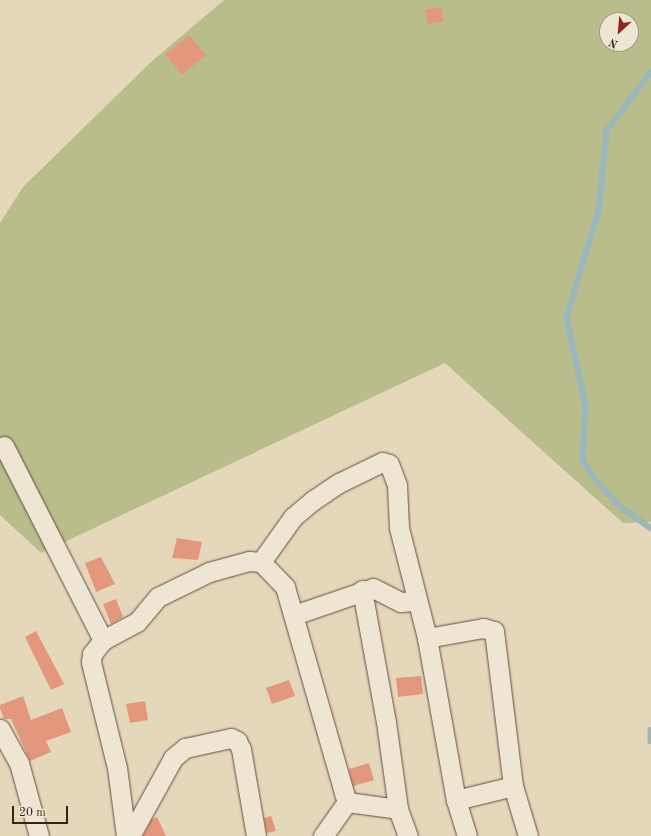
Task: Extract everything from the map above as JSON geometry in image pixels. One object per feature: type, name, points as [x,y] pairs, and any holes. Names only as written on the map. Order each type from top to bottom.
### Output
[{"type":"street","points":[[4,446],[103,640]]},
{"type":"street","points":[[261,562],[298,513],[338,483],[382,462],[389,464],[394,472],[399,528],[427,638],[456,800],[467,836]]},
{"type":"street","points":[[126,836],[117,768],[91,662],[92,654],[103,640],[137,622],[149,604],[171,590],[209,572],[249,561],[261,562],[285,587],[347,802]]},
{"type":"street","points":[[294,616],[362,590],[377,588],[395,600],[417,601]]},
{"type":"street","points":[[362,590],[386,722],[398,809],[408,836]]},
{"type":"street","points":[[427,638],[483,628],[494,631],[513,786],[528,836]]},
{"type":"street","points":[[0,729],[19,763],[39,836]]},
{"type":"street","points":[[130,836],[173,758],[185,748],[231,738],[241,748],[256,836]]},
{"type":"street","points":[[456,800],[513,786]]},
{"type":"street","points":[[347,802],[398,809]]},
{"type":"street","points":[[323,836],[347,802]]},
{"type":"green space","points":[[224,0],[651,0],[651,522],[623,523],[445,363],[41,553],[0,515],[0,223],[23,187],[151,62]]},
{"type":"building","points":[[441,7],[444,21],[428,24],[425,10]]},
{"type":"building","points":[[189,35],[206,55],[182,75],[165,54]]},
{"type":"building","points":[[177,538],[202,542],[198,560],[172,558]]},
{"type":"building","points":[[101,557],[115,584],[96,592],[85,563]]},
{"type":"building","points":[[116,599],[123,617],[111,624],[103,604]]},
{"type":"building","points":[[36,631],[64,684],[51,690],[25,637]]},
{"type":"building","points":[[421,676],[423,694],[398,697],[396,678]]},
{"type":"building","points":[[289,680],[295,696],[272,704],[266,688]]},
{"type":"building","points":[[23,696],[31,720],[62,708],[71,732],[46,741],[51,752],[30,761],[11,719],[4,719],[0,708],[0,705]]},
{"type":"building","points":[[145,701],[148,720],[130,723],[126,704]]},
{"type":"building","points":[[369,763],[374,780],[353,786],[349,769]]},
{"type":"building","points":[[271,816],[276,831],[267,833],[264,818]]},
{"type":"building","points":[[157,817],[166,836],[143,836],[151,820]]},
{"type":"waterway","points":[[651,73],[607,131],[599,211],[567,318],[586,405],[583,460],[598,483],[622,508],[651,528]]},
{"type":"waterway","points":[[651,730],[651,741]]}]
